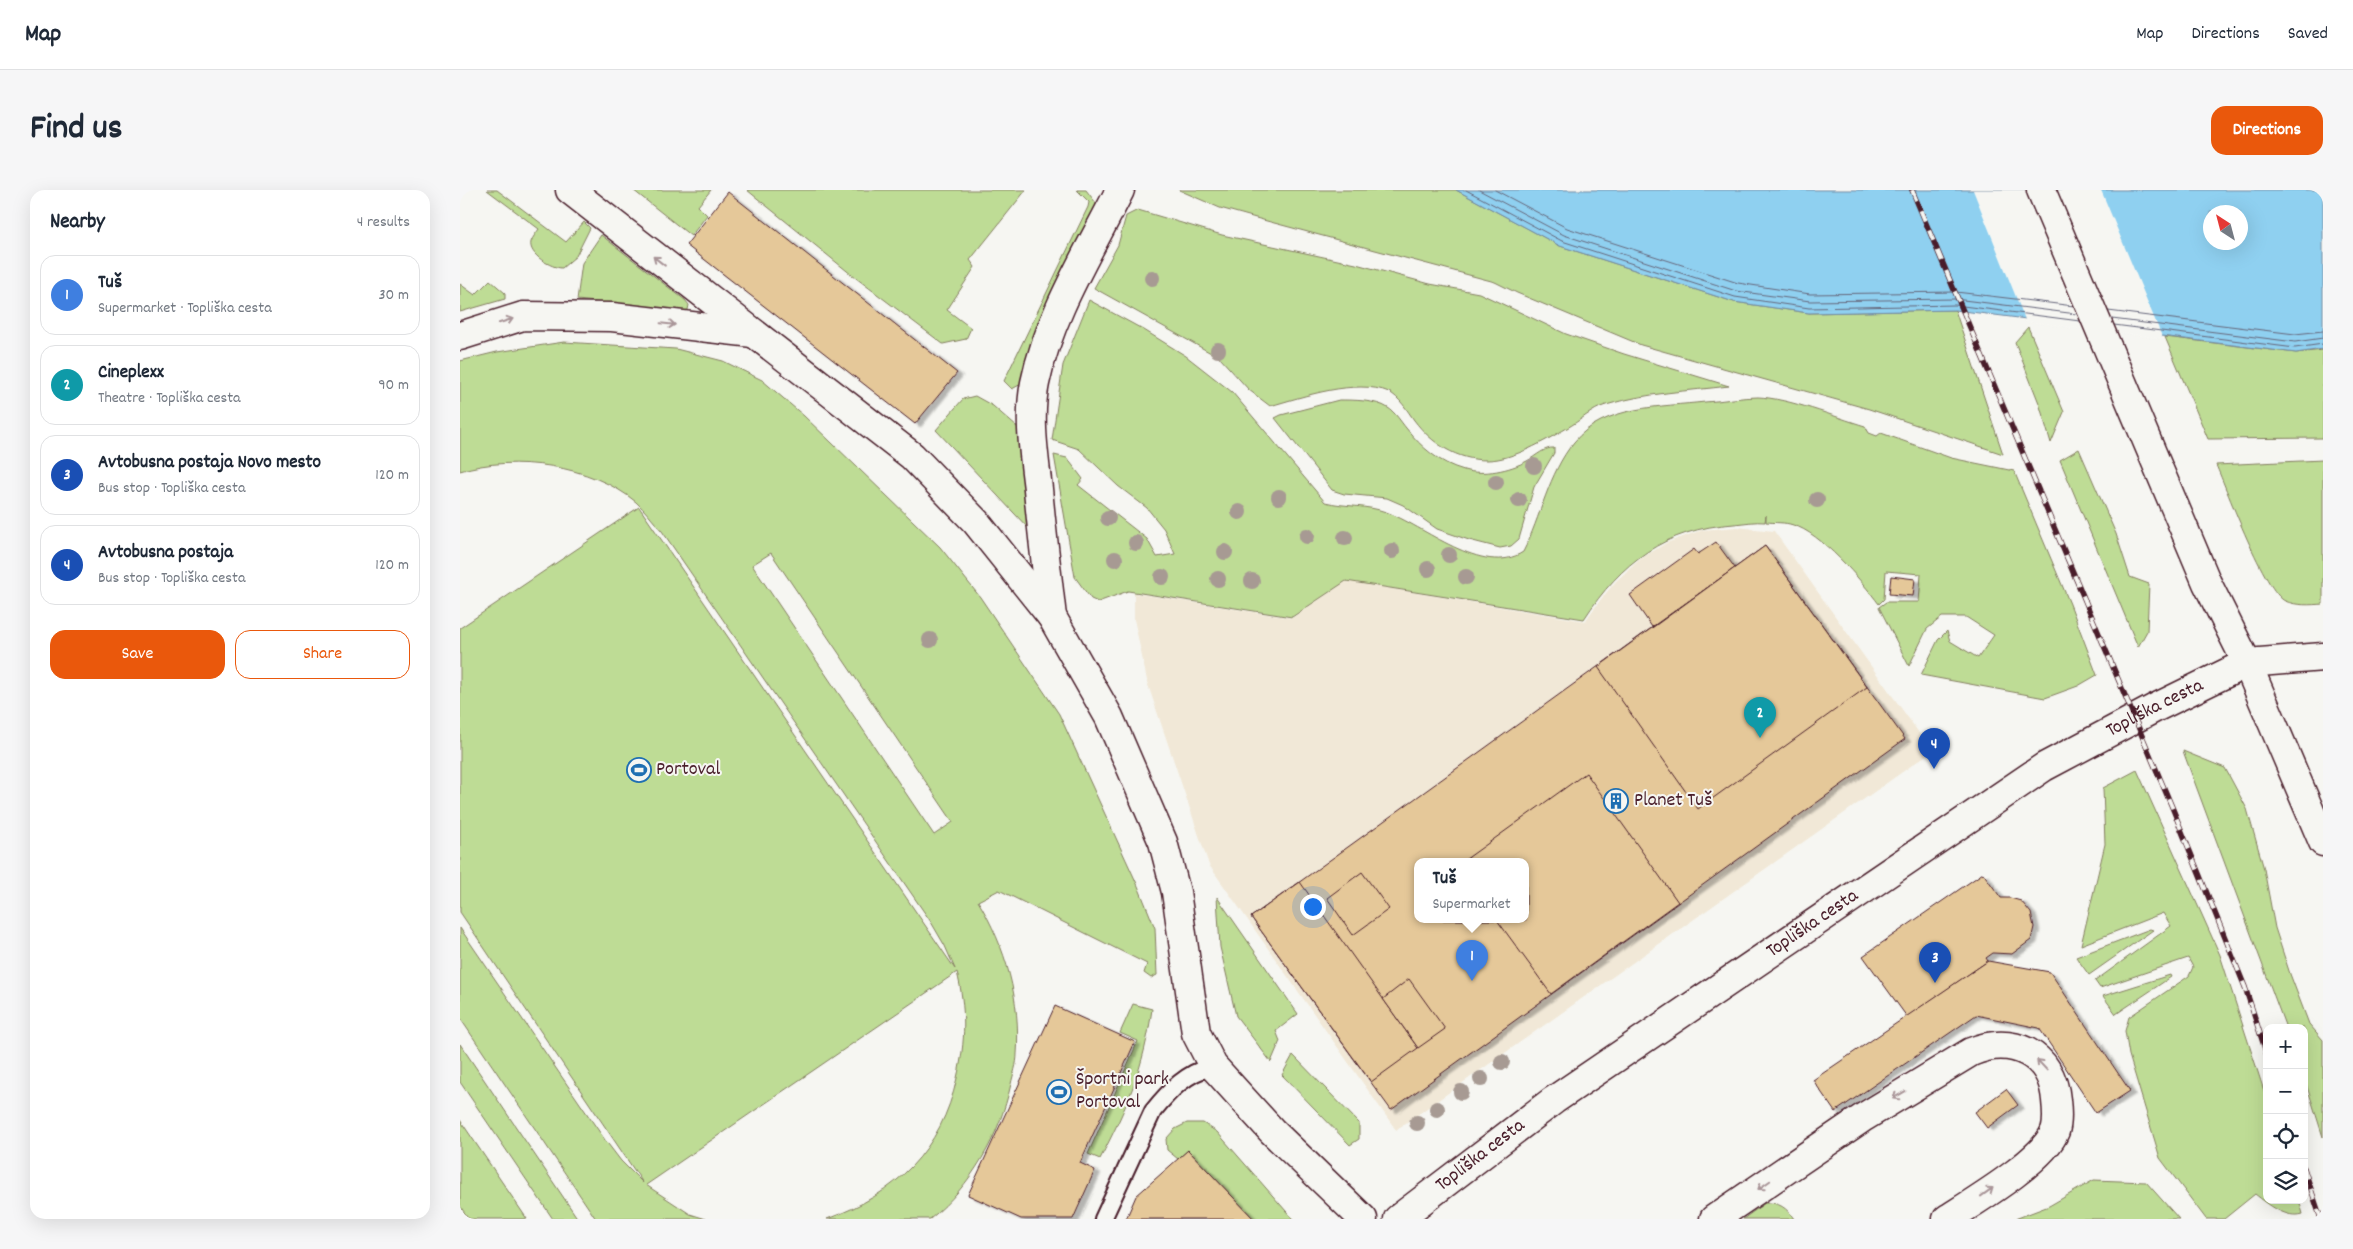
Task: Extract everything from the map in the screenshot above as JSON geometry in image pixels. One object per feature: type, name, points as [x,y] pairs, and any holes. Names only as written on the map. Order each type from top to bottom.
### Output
[{"type":"street","points":[[570,190],[912,456],[976,522],[1052,617],[1109,717],[1163,842],[1176,892],[1196,1033],[1213,1066],[1272,1131],[1363,1219]]},
{"type":"street","points":[[1052,617],[1035,462],[1032,414],[1034,385],[1043,350],[1057,314],[1120,190]]},
{"type":"street","points":[[2041,190],[2207,583],[2246,663],[2323,842]]},
{"type":"street","points":[[460,336],[522,316],[612,318],[753,333]]},
{"type":"street","points":[[2246,663],[2323,657]]},
{"type":"street","name":"Topliška cesta","points":[[1398,1219],[1554,1100],[2044,767],[2155,708],[2246,663]]},
{"type":"street","points":[[1719,1217],[1864,1117],[1971,1052],[1985,1047],[2005,1045],[2024,1050],[2041,1061],[2048,1070],[2055,1087],[2056,1130],[2044,1148],[2024,1165],[1947,1219]]},
{"type":"lane","points":[[1103,1219],[1153,1111],[1165,1096],[1195,1070],[1213,1066]]},
{"type":"shaded area","points":[[1737,527],[1774,531],[1932,751],[1396,1130],[1209,865],[1148,685],[1134,619],[1134,593],[1292,618],[1346,581],[1585,621],[1616,581],[1639,560],[1666,543],[1702,530]]},
{"type":"green space","points":[[487,190],[497,190],[566,242],[584,222],[590,228],[576,256],[562,268],[542,260],[533,252],[531,247],[531,242],[539,229]]},
{"type":"green space","points":[[633,190],[711,190],[698,206],[707,215],[691,236]]},
{"type":"green space","points":[[747,190],[1026,190],[970,260],[975,267],[947,310],[971,328],[966,339],[943,344],[852,275]]},
{"type":"green space","points":[[1077,190],[1086,190],[1096,203],[1096,207],[1042,316],[1033,339],[1023,383],[1012,389],[1004,381],[1088,207],[1089,202]]},
{"type":"green space","points":[[1179,190],[1456,190],[1560,246],[1734,302],[1809,313],[1955,310],[2003,454],[1869,409],[1641,345],[1495,282],[1220,208]]},
{"type":"green space","points":[[1138,210],[1222,235],[1356,264],[1430,284],[1479,293],[1566,334],[1729,386],[1652,395],[1606,405],[1528,449],[1507,457],[1487,460],[1465,457],[1446,449],[1421,429],[1397,398],[1389,392],[1376,388],[1361,387],[1329,390],[1270,406],[1249,390],[1220,358],[1094,288],[1118,245],[1126,216]]},
{"type":"green space","points":[[601,235],[685,300],[689,305],[688,310],[577,300],[582,263]]},
{"type":"green space","points":[[490,280],[505,293],[505,299],[460,312],[460,284],[475,295]]},
{"type":"green space","points":[[1089,300],[1144,330],[1186,356],[1232,392],[1325,502],[1371,508],[1386,512],[1453,547],[1490,559],[1507,558],[1523,552],[1551,482],[1565,454],[1574,442],[1586,430],[1601,421],[1617,414],[1635,410],[1745,398],[1770,398],[1797,404],[1865,426],[1869,433],[1877,436],[1881,433],[1951,458],[2014,471],[2070,604],[2097,675],[2078,686],[2045,698],[1921,675],[1938,640],[1947,631],[1950,641],[1978,658],[1994,635],[1966,617],[1942,617],[1927,629],[1909,666],[1879,607],[1886,602],[1919,602],[1921,574],[1886,571],[1884,599],[1879,604],[1840,558],[1828,547],[1804,529],[1790,524],[1766,522],[1766,515],[1765,522],[1709,527],[1666,541],[1647,552],[1613,581],[1584,619],[1346,581],[1292,617],[1128,591],[1098,602],[1091,599],[1075,577],[1054,455],[1067,458],[1083,479],[1078,485],[1147,539],[1157,557],[1175,554],[1164,529],[1147,508],[1118,486],[1079,449],[1052,440],[1063,365]]},
{"type":"green space","points":[[2028,327],[2064,412],[2051,443],[2039,403],[2015,342]]},
{"type":"green space","points":[[2165,337],[2296,353],[2323,350],[2323,438],[2208,439]]},
{"type":"green space","points":[[564,342],[676,349],[723,361],[762,380],[804,416],[940,547],[980,597],[1059,714],[1138,886],[1155,928],[1157,975],[1151,978],[1144,973],[1147,964],[999,890],[978,901],[996,937],[1010,975],[1017,1014],[1016,1062],[1006,1104],[982,1159],[959,1191],[930,1219],[827,1219],[852,1209],[874,1197],[894,1182],[912,1166],[927,1148],[940,1127],[950,1104],[962,1051],[964,1025],[957,972],[646,1185],[690,1214],[706,1219],[596,1219],[460,1018],[460,928],[605,1140],[621,1161],[643,1183],[460,912],[460,628],[639,507],[955,969],[945,946],[931,922],[662,531],[639,505],[618,489],[597,479],[575,471],[551,466],[504,463],[460,471],[460,361],[497,352]],"holes":[[[771,553],[953,822],[934,835],[752,565]]]},
{"type":"green space","points":[[975,396],[993,406],[1018,428],[1029,529],[936,430],[963,399]]},
{"type":"green space","points":[[1339,400],[1358,400],[1383,405],[1432,454],[1455,467],[1472,472],[1488,472],[1513,467],[1544,450],[1554,448],[1554,453],[1534,487],[1519,539],[1511,546],[1500,548],[1469,540],[1437,529],[1403,505],[1387,498],[1344,494],[1332,490],[1275,418]]},
{"type":"green space","points":[[2079,449],[2116,534],[2130,577],[2149,584],[2147,631],[2138,647],[2060,460]]},
{"type":"green space","points":[[2323,460],[2323,604],[2294,604],[2285,601],[2277,594],[2267,579],[2247,539],[2216,465]]},
{"type":"green space","points":[[2183,751],[2225,768],[2247,809],[2264,869],[2275,928],[2290,974],[2309,1024],[2323,1040],[2323,1137],[2308,1090],[2308,1024],[2285,1024]]},
{"type":"green space","points":[[2137,770],[2220,955],[2263,1088],[2263,1200],[2255,1194],[2224,1219],[2206,1219],[2160,1158],[2129,1055],[2125,1031],[2129,1017],[2189,976],[2193,967],[2188,958],[2100,988],[2095,981],[2171,926],[2163,913],[2081,945],[2105,844],[2103,788]]},
{"type":"green space","points":[[1217,897],[1298,1014],[1276,1031],[1280,1041],[1271,1062],[1236,1016],[1220,947]]},
{"type":"green space","points":[[2150,929],[2153,930],[2089,975],[2076,957]]},
{"type":"green space","points":[[2170,975],[2171,977],[2116,1014],[2103,996]]},
{"type":"green space","points":[[1133,1004],[1152,1009],[1149,1030],[1133,1087],[1100,1159],[1088,1154],[1138,1041],[1120,1033]]},
{"type":"green space","points":[[460,1044],[578,1219],[553,1219],[460,1082]]},
{"type":"green space","points":[[1293,1055],[1359,1123],[1359,1139],[1350,1145],[1282,1075]]},
{"type":"green space","points":[[460,1120],[527,1219],[469,1219],[460,1206]]},
{"type":"green space","points":[[1187,1123],[1203,1123],[1217,1132],[1293,1219],[1254,1219],[1188,1150],[1178,1159],[1167,1150],[1166,1139],[1175,1129]]},
{"type":"green space","points":[[2094,1180],[2146,1182],[2179,1219],[2015,1219],[2049,1206]]},
{"type":"green space","points":[[1765,1203],[1782,1206],[1794,1219],[1743,1219]]},
{"type":"green space","points":[[2269,1204],[2300,1204],[2303,1214],[2290,1215]]},
{"type":"water","points":[[1456,190],[2323,190],[2323,349],[2296,353],[1955,310],[1809,313],[1734,302],[1560,246]]},
{"type":"pier","points":[[1973,190],[2101,190],[2163,339],[2026,322]]},
{"type":"building","points":[[728,192],[957,373],[915,424],[686,245]]},
{"type":"building","points":[[1716,542],[1735,568],[1652,627],[1630,595],[1694,549],[1698,554]]},
{"type":"building","name":"Planet Tuš","points":[[1765,546],[1905,739],[1391,1110],[1251,917]]},
{"type":"building","points":[[1765,546],[1867,687],[1698,809],[1598,667]]},
{"type":"building","points":[[1891,576],[1915,579],[1913,596],[1889,594]]},
{"type":"building","points":[[1586,773],[1678,902],[1551,994],[1499,923],[1529,923],[1529,858],[1468,858]]},
{"type":"building","points":[[1362,872],[1389,909],[1353,935],[1327,898]]},
{"type":"building","points":[[1983,873],[2001,898],[2021,901],[2031,913],[2034,927],[2031,940],[2012,954],[1993,953],[1986,958],[1988,961],[1907,1017],[1863,956]]},
{"type":"building","points":[[1300,882],[1418,1048],[1371,1082],[1251,917]]},
{"type":"building","points":[[1988,961],[2050,972],[2130,1091],[2096,1113],[2039,1028],[1976,1015],[1835,1112],[1813,1080]]},
{"type":"building","points":[[1409,979],[1445,1029],[1418,1048],[1383,999]]},
{"type":"building","points":[[1055,1006],[1135,1042],[1080,1163],[1095,1170],[1073,1219],[1021,1219],[968,1195]]},
{"type":"building","points":[[2006,1089],[2018,1105],[1987,1128],[1975,1112]]},
{"type":"building","points":[[1188,1150],[1254,1219],[1126,1219],[1136,1196]]},
{"type":"railway","points":[[1912,190],[2172,807],[2245,987],[2263,1043]]},
{"type":"railway","points":[[2308,1180],[2321,1219]]},
{"type":"place","name":"Cineplexx","points":[[1760,738]]},
{"type":"place","name":"Avtobusna postaja","points":[[1934,769]]},
{"type":"place","name":"Portoval","points":[[639,770]]},
{"type":"place","name":"Planet Tuš","points":[[1616,801]]},
{"type":"place","name":"Tuš","points":[[1472,981]]},
{"type":"place","name":"Avtobusna postaja Novo mesto","points":[[1935,983]]},
{"type":"place","name":"Športni park Portoval","points":[[1059,1092]]}]
